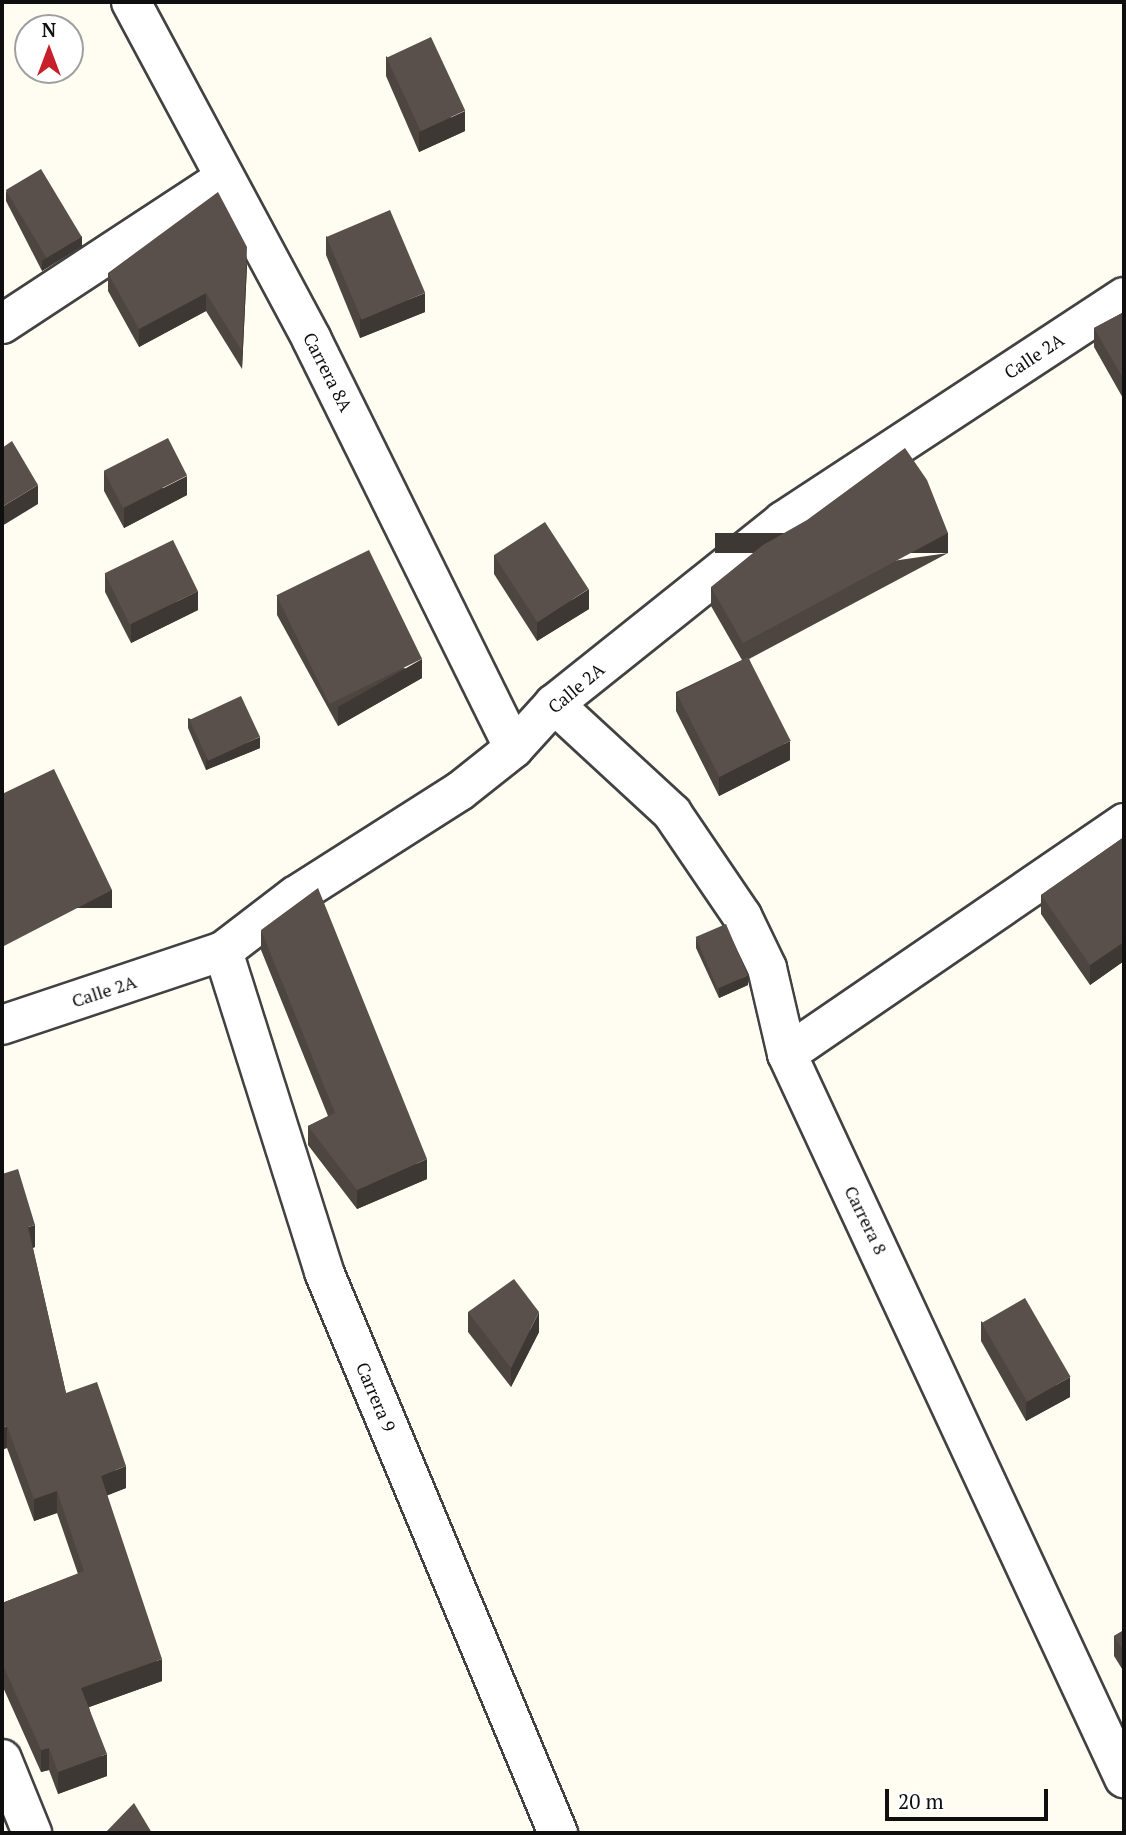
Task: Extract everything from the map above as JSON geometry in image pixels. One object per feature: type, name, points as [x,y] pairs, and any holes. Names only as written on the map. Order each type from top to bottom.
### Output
[{"type":"street","name":"Carrera 8A","points":[[131,2],[312,340],[514,748]]},
{"type":"street","points":[[2,324],[223,178]]},
{"type":"street","name":"Calle 2A","points":[[2,1025],[223,951],[295,896],[460,791],[514,748],[554,704],[783,521],[1124,297]]},
{"type":"street","name":"Carrera 8","points":[[554,704],[673,813],[742,916],[767,968],[787,1054],[1124,1774]]},
{"type":"street","points":[[787,1054],[1124,823]]},
{"type":"street","name":"Carrera 9","points":[[223,951],[324,1272],[558,1833]]},
{"type":"street","points":[[2,1759],[32,1833]]},
{"type":"building","points":[[431,37],[465,110],[421,131],[387,58]]},
{"type":"building","points":[[41,169],[82,237],[47,258],[6,190]]},
{"type":"building","points":[[218,192],[247,247],[242,351],[206,293],[139,329],[108,273]]},
{"type":"building","points":[[390,210],[425,293],[362,320],[326,237]]},
{"type":"building","points":[[1124,312],[1124,380],[1094,328]]},
{"type":"building","points":[[168,438],[187,475],[123,508],[104,471]]},
{"type":"building","points":[[12,441],[38,485],[2,507],[2,448]]},
{"type":"building","points":[[905,448],[927,480],[948,533],[743,643],[711,587],[763,545],[807,520]]},
{"type":"building","points":[[545,522],[589,589],[537,622],[494,555]]},
{"type":"building","points":[[173,540],[198,591],[130,625],[105,573]]},
{"type":"building","points":[[369,550],[422,659],[329,704],[276,595]]},
{"type":"building","points":[[748,657],[791,741],[719,777],[677,693]]},
{"type":"building","points":[[241,696],[260,737],[208,761],[189,720]]},
{"type":"building","points":[[54,769],[112,890],[2,947],[2,794]]},
{"type":"building","points":[[1124,837],[1124,942],[1090,965],[1041,895]]},
{"type":"building","points":[[318,888],[427,1159],[357,1190],[308,1126],[335,1113],[261,930]]},
{"type":"building","points":[[726,924],[748,976],[718,988],[696,937]]},
{"type":"building","points":[[18,1169],[35,1225],[28,1227],[66,1393],[97,1382],[126,1466],[101,1476],[162,1659],[81,1688],[107,1754],[58,1772],[49,1748],[41,1750],[2,1663],[2,1603],[84,1571],[57,1491],[34,1499],[7,1426],[2,1428],[2,1174]]},
{"type":"building","points":[[514,1279],[539,1312],[511,1368],[468,1312]]},
{"type":"building","points":[[1025,1298],[1070,1377],[1027,1402],[982,1323]]},
{"type":"building","points":[[1124,1630],[1124,1652],[1114,1636]]},
{"type":"building","points":[[134,1803],[152,1833],[105,1833]]}]
